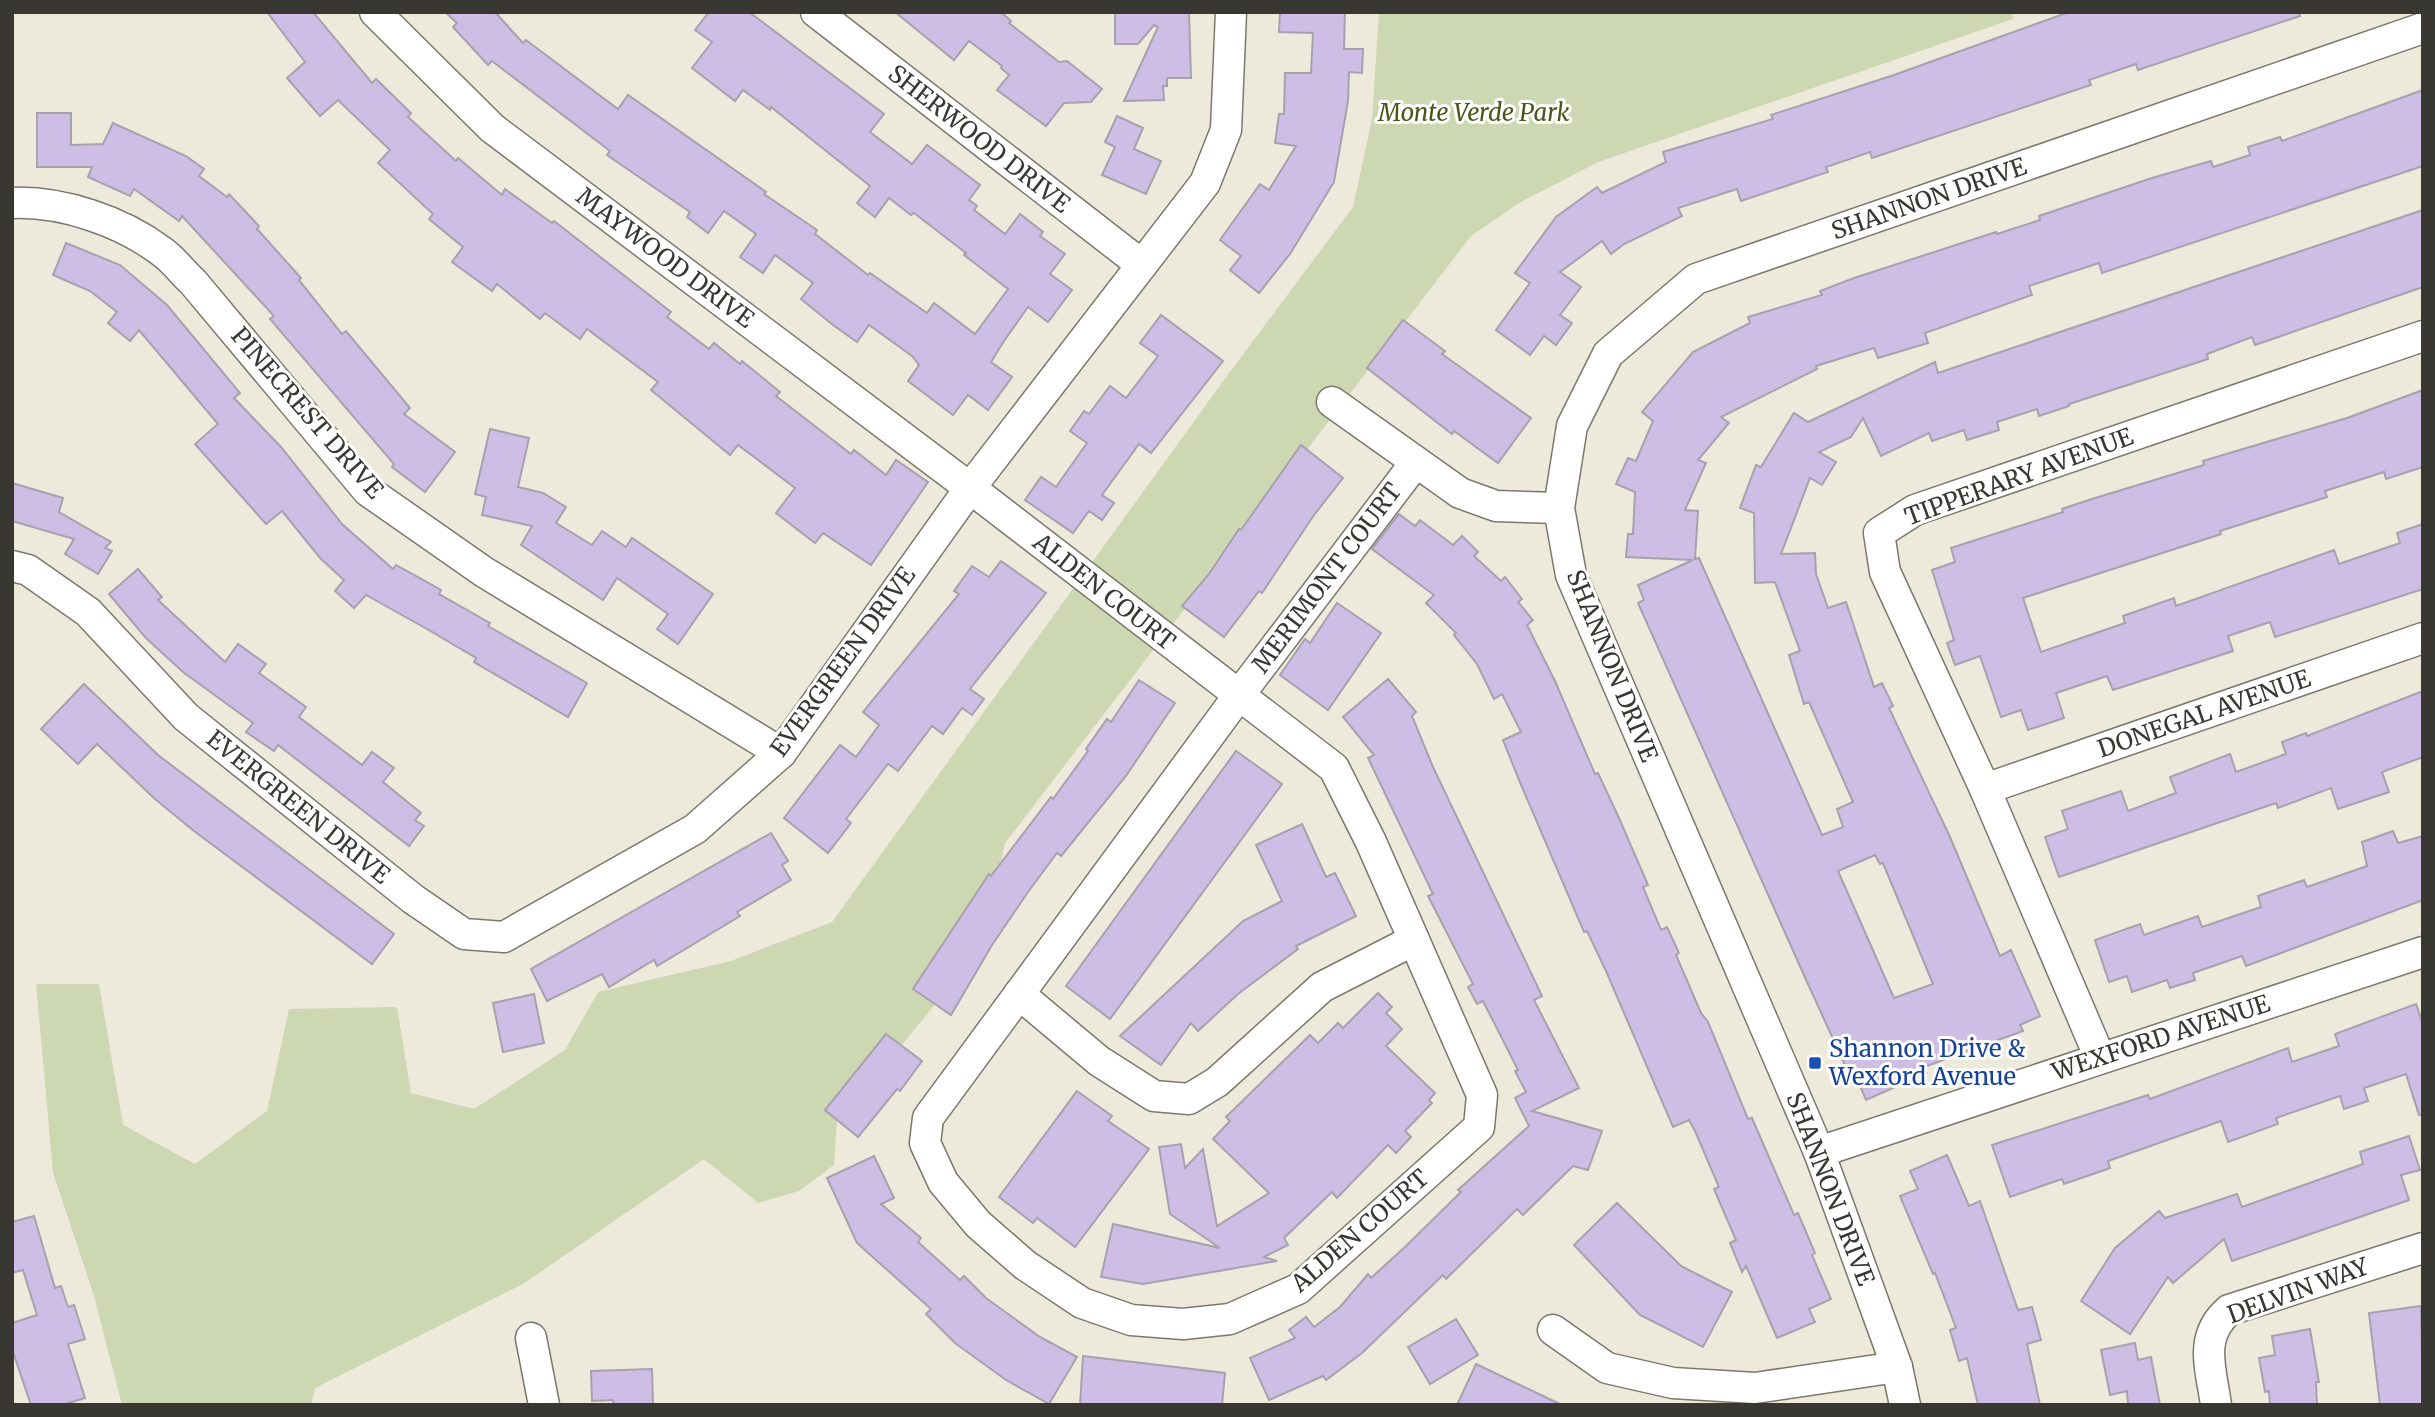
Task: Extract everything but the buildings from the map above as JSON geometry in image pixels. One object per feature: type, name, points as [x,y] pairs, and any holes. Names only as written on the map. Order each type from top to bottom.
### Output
[{"type":"street","name":"MAYWOOD DRIVE","points":[[374,12],[492,128],[970,488]]},
{"type":"street","name":"SHERWOOD DRIVE","points":[[816,12],[1142,265]]},
{"type":"street","name":"EVERGREEN DRIVE","points":[[12,566],[28,570],[88,612],[186,717],[413,899],[464,934],[504,937],[695,829],[781,752],[970,488],[1205,183],[1226,130],[1231,12]]},
{"type":"street","name":"SHANNON DRIVE","points":[[1905,1405],[1897,1367],[1819,1152],[1571,575],[1559,508],[1572,426],[1608,354],[1696,279],[2423,28]]},
{"type":"street","name":"PINECREST DRIVE","points":[[12,203],[42,202],[115,225],[162,251],[192,282],[368,491],[484,572],[781,752]]},
{"type":"street","name":"TIPPERARY AVENUE","points":[[2100,1058],[1985,789],[1885,572],[1879,533],[1915,510],[2423,336]]},
{"type":"street","points":[[1332,402],[1461,493],[1496,506],[1559,508]]},
{"type":"street","name":"MERIMONT COURT","points":[[1239,695],[1416,462]]},
{"type":"street","name":"ALDEN COURT","points":[[970,488],[1334,768],[1482,1095],[1479,1128],[1298,1289],[1230,1319],[1183,1324],[1131,1320],[1082,1303],[1025,1265],[978,1224],[943,1182],[925,1143],[928,1118],[1239,695]]},
{"type":"street","name":"DONEGAL AVENUE","points":[[1985,789],[2423,638]]},
{"type":"street","points":[[1019,994],[1099,1061],[1154,1096],[1189,1099],[1217,1082],[1322,987],[1414,940]]},
{"type":"street","name":"WEXFORD AVENUE","points":[[1819,1152],[2423,952]]},
{"type":"street","name":"DELVIN WAY","points":[[2216,1405],[2208,1341],[2215,1322],[2230,1310],[2423,1248]]},
{"type":"street","points":[[1553,1330],[1607,1368],[1673,1383],[1755,1388],[1897,1367]]},
{"type":"street","points":[[531,1338],[544,1405]]},
{"type":"green space","name":"Monte Verde Park","points":[[1379,12],[2012,12],[2013,19],[1598,162],[1519,203],[1471,236],[1005,843],[983,946],[891,1058],[839,1090],[834,1165],[799,1191],[758,1203],[704,1159],[523,1284],[315,1388],[311,1405],[122,1405],[94,1296],[53,1173],[36,984],[99,984],[123,1125],[195,1164],[267,1111],[289,1009],[397,1007],[411,1093],[474,1109],[565,1050],[598,992],[731,961],[832,922],[1221,384],[1353,207],[1372,119]]},
{"type":"place","name":"Shannon Drive & Wexford Avenue","points":[[1815,1063]]}]
